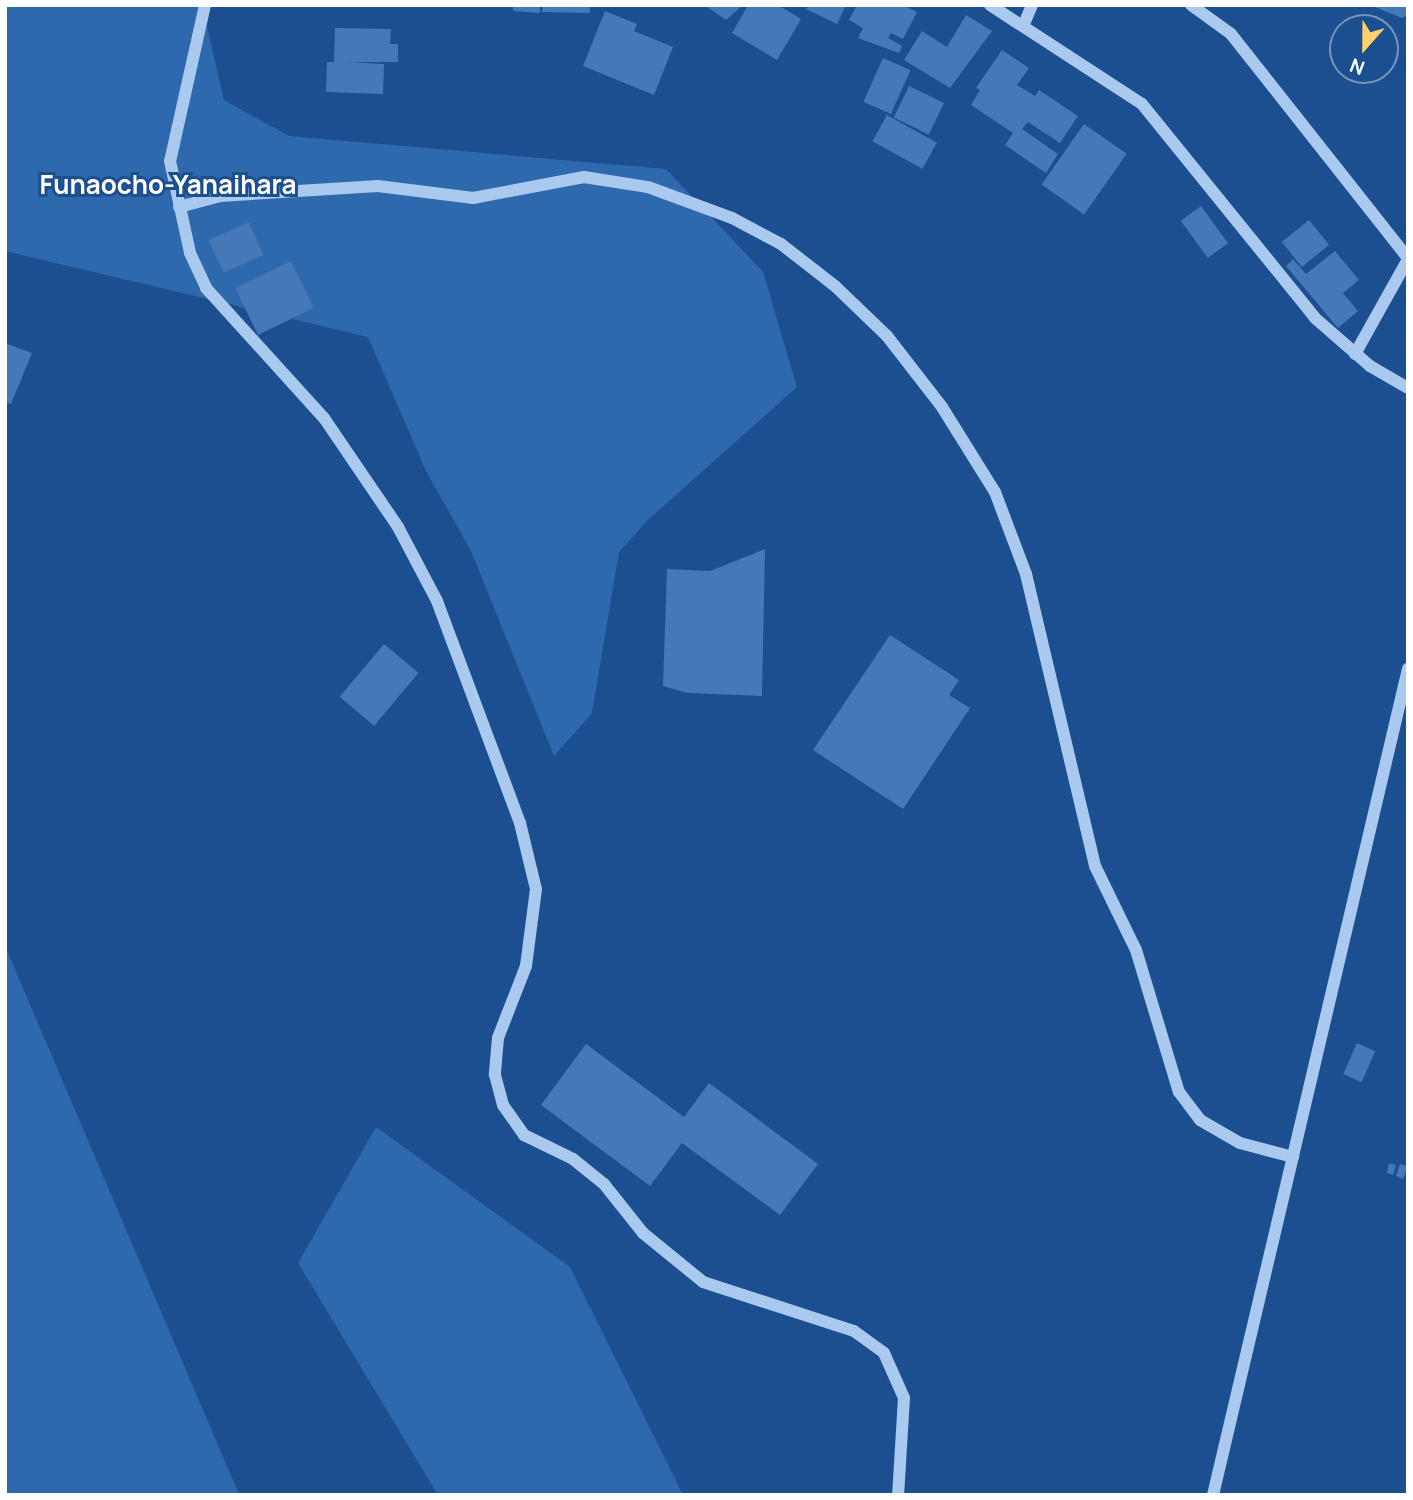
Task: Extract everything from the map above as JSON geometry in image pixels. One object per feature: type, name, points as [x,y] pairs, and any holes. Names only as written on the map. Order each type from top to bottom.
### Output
[{"type":"street","points":[[205,5],[170,161],[190,253],[206,289],[324,418],[398,527],[437,601],[520,824],[536,889],[526,966],[498,1038],[495,1075],[503,1105],[524,1135],[573,1159],[604,1184],[643,1233],[704,1282],[854,1331],[884,1353],[904,1398],[898,1495]]},
{"type":"street","points":[[990,5],[1024,24],[1142,104],[1315,318],[1355,354],[1408,388]]},
{"type":"street","points":[[1024,24],[1032,5]]},
{"type":"street","points":[[1191,5],[1231,34],[1408,259],[1355,354]]},
{"type":"street","points":[[179,207],[220,196],[378,186],[473,198],[584,177],[648,187],[733,218],[780,244],[835,286],[887,336],[942,407],[995,492],[1026,574],[1095,866],[1136,950],[1179,1092],[1200,1120],[1240,1143],[1293,1157]]},
{"type":"street","points":[[1213,1495],[1408,669]]},
{"type":"shaded area","points":[[5,5],[202,5],[224,100],[289,136],[666,169],[763,272],[797,387],[648,520],[619,552],[592,713],[554,756],[471,551],[426,471],[368,337],[5,251]]},
{"type":"shaded area","points":[[5,946],[238,1492],[245,1495],[5,1495]]},
{"type":"shaded area","points":[[376,1127],[570,1267],[683,1495],[438,1495],[298,1263]]},
{"type":"building","points":[[513,5],[540,5],[540,13],[513,11]]},
{"type":"building","points":[[543,5],[590,5],[590,13],[542,12]]},
{"type":"building","points":[[704,5],[743,5],[726,20]]},
{"type":"building","points":[[748,5],[778,5],[801,19],[777,60],[732,33]]},
{"type":"building","points":[[808,5],[846,5],[837,24],[806,9]]},
{"type":"building","points":[[857,5],[903,5],[917,12],[903,39],[891,33],[888,38],[902,46],[899,53],[858,38],[863,28],[849,20]]},
{"type":"building","points":[[1370,5],[1408,5],[1408,15],[1402,18],[1399,14]]},
{"type":"building","points":[[605,11],[637,24],[634,31],[673,47],[654,95],[583,66]]},
{"type":"building","points":[[966,15],[992,31],[950,88],[904,60],[922,31],[947,47]]},
{"type":"building","points":[[335,28],[391,29],[390,44],[398,44],[398,62],[348,62],[384,64],[383,94],[326,92],[327,62],[334,62]]},
{"type":"building","points":[[1002,50],[1029,68],[1017,85],[1035,96],[1039,90],[1078,116],[1060,143],[1028,122],[1022,129],[1058,154],[1046,173],[1005,145],[1013,133],[971,105],[980,90],[976,88]]},
{"type":"building","points":[[883,58],[910,70],[891,114],[863,102]]},
{"type":"building","points":[[909,86],[944,103],[929,135],[894,117]]},
{"type":"building","points":[[887,115],[937,143],[922,169],[872,141]]},
{"type":"building","points":[[1084,124],[1127,154],[1084,214],[1042,185]]},
{"type":"building","points":[[1201,206],[1228,243],[1208,258],[1181,221]]},
{"type":"building","points":[[1309,220],[1329,245],[1302,267],[1282,242]]},
{"type":"building","points":[[249,222],[264,255],[223,273],[209,240]]},
{"type":"building","points":[[1335,251],[1359,280],[1343,293],[1358,311],[1338,328],[1286,266],[1293,259],[1306,274]]},
{"type":"building","points":[[291,261],[314,308],[258,335],[235,288]]},
{"type":"building","points":[[5,343],[32,353],[11,404],[5,402]]},
{"type":"building","points":[[765,549],[762,696],[688,693],[663,686],[667,569],[710,571]]},
{"type":"building","points":[[890,635],[959,680],[949,695],[970,708],[903,809],[813,750]]},
{"type":"building","points":[[384,644],[418,673],[374,726],[340,697]]},
{"type":"building","points":[[1357,1043],[1375,1051],[1361,1082],[1343,1074]]},
{"type":"building","points":[[586,1044],[684,1117],[709,1083],[818,1164],[780,1215],[682,1143],[650,1186],[541,1105]]},
{"type":"building","points":[[1389,1163],[1396,1165],[1393,1175],[1387,1173]]},
{"type":"building","points":[[1400,1164],[1408,1166],[1403,1179],[1396,1176]]},
{"type":"district","name":"Funaocho-Yanaihara","points":[[168,185]]}]
